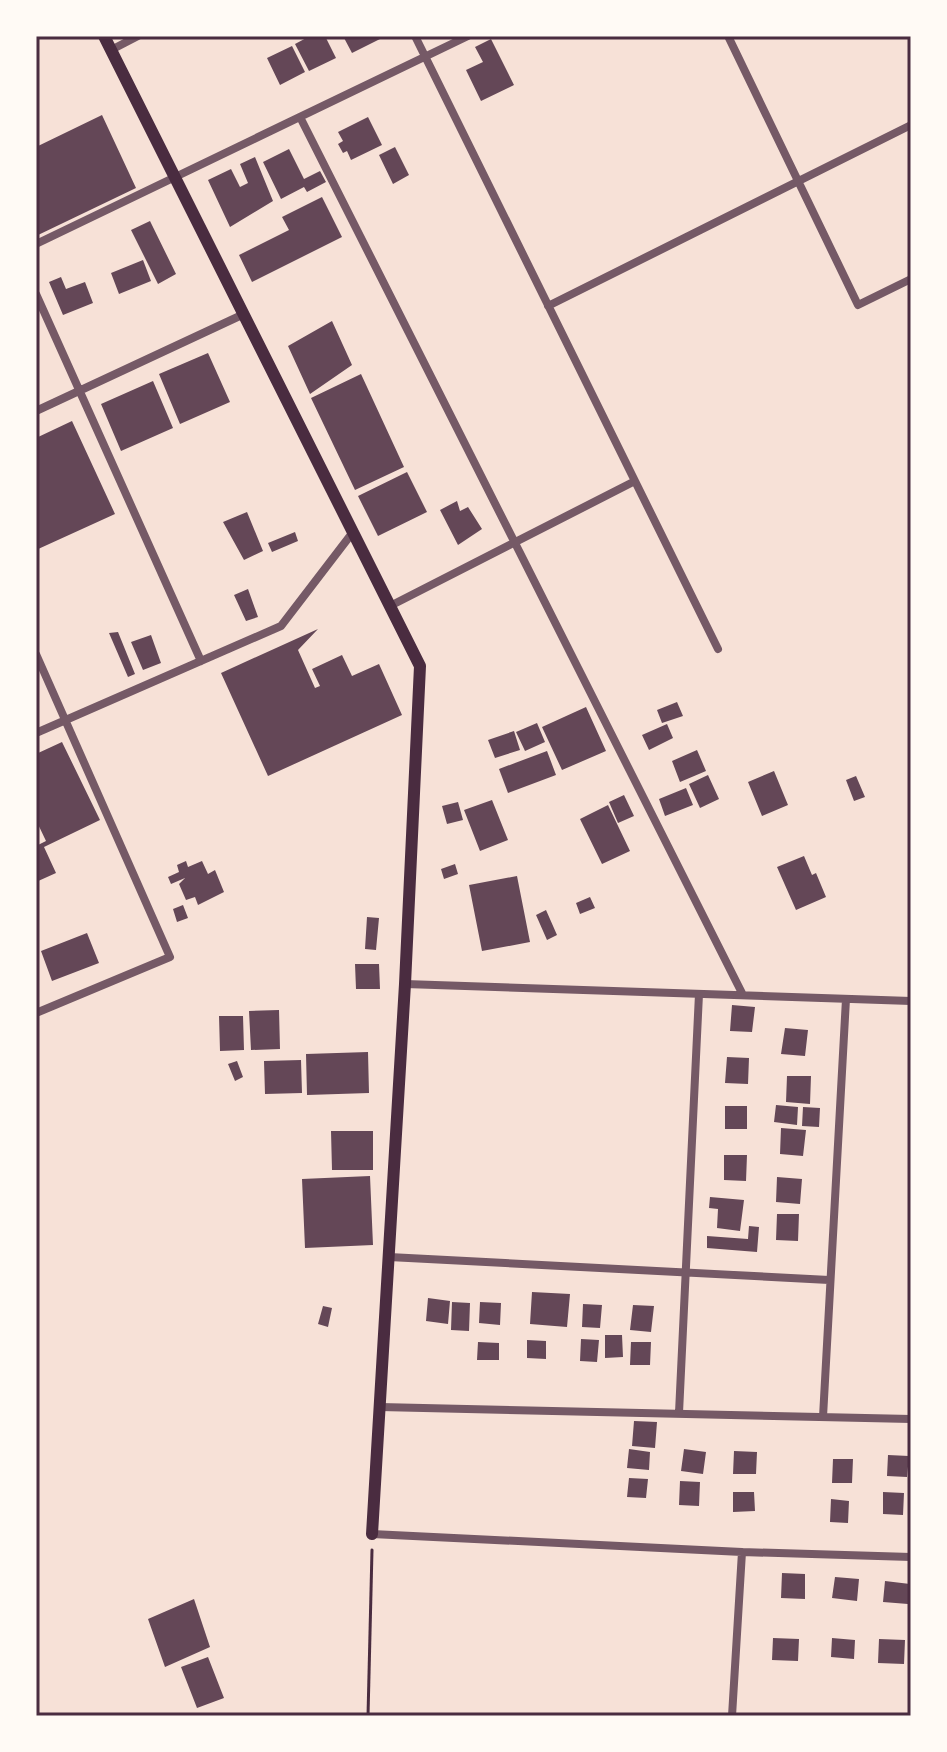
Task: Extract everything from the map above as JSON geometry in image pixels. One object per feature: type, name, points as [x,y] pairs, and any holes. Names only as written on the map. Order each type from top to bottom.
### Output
[{"type":"main road","points":[[104,36],[420,666],[405,984],[372,1534]]},
{"type":"street","points":[[111,50],[138,36]]},
{"type":"street","points":[[415,36],[718,649]]},
{"type":"street","points":[[36,244],[468,36]]},
{"type":"street","points":[[728,36],[858,305],[911,279]]},
{"type":"street","points":[[300,117],[743,995]]},
{"type":"street","points":[[548,306],[911,125]]},
{"type":"street","points":[[36,294],[201,661]]},
{"type":"street","points":[[36,411],[244,314]]},
{"type":"street","points":[[390,606],[635,481]]},
{"type":"street","points":[[36,733],[281,626],[353,532]]},
{"type":"street","points":[[36,654],[170,957],[37,1010]]},
{"type":"street","points":[[405,984],[911,1001]]},
{"type":"street","points":[[679,1413],[699,994]]},
{"type":"street","points":[[823,1417],[846,999]]},
{"type":"street","points":[[389,1257],[829,1280]]},
{"type":"street","points":[[380,1407],[911,1419]]},
{"type":"street","points":[[372,1534],[911,1557]]},
{"type":"street","points":[[732,1716],[742,1552]]},
{"type":"path","points":[[368,1716],[372,1534]]},
{"type":"building","points":[[310,36],[325,36],[336,58],[309,71],[295,44]]},
{"type":"building","points":[[343,36],[379,36],[380,39],[352,53]]},
{"type":"building","points":[[491,39],[514,85],[481,101],[466,70],[483,62],[475,47]]},
{"type":"building","points":[[292,46],[305,72],[280,85],[267,58]]},
{"type":"building","points":[[102,115],[136,188],[36,236],[36,147]]},
{"type":"building","points":[[368,117],[382,145],[351,160],[347,151],[343,153],[338,144],[343,141],[338,132]]},
{"type":"building","points":[[395,147],[409,175],[393,184],[379,155]]},
{"type":"building","points":[[289,149],[304,179],[320,171],[326,182],[307,192],[304,187],[281,199],[263,162]]},
{"type":"building","points":[[255,157],[273,201],[230,227],[208,180],[231,169],[240,187],[248,183],[240,164]]},
{"type":"building","points":[[322,197],[342,237],[252,282],[239,255],[289,230],[282,217]]},
{"type":"building","points":[[150,221],[176,274],[158,284],[131,230]]},
{"type":"building","points":[[143,260],[151,281],[119,294],[111,273]]},
{"type":"building","points":[[61,277],[66,289],[85,282],[93,303],[63,315],[49,282]]},
{"type":"building","points":[[332,321],[352,365],[310,394],[288,346]]},
{"type":"building","points":[[208,353],[230,402],[180,424],[159,374]]},
{"type":"building","points":[[361,374],[404,467],[355,490],[311,398]]},
{"type":"building","points":[[153,381],[173,428],[121,451],[101,404]]},
{"type":"building","points":[[72,421],[115,514],[36,550],[36,438]]},
{"type":"building","points":[[407,472],[427,512],[378,536],[358,496]]},
{"type":"building","points":[[457,501],[460,511],[468,507],[482,529],[458,545],[440,510]]},
{"type":"building","points":[[247,512],[263,551],[244,560],[223,522]]},
{"type":"building","points":[[295,532],[298,541],[272,552],[268,543]]},
{"type":"building","points":[[248,589],[258,617],[246,621],[234,595]]},
{"type":"building","points":[[318,629],[298,650],[315,688],[320,686],[312,669],[342,655],[352,676],[379,664],[402,715],[268,776],[221,673]]},
{"type":"building","points":[[118,632],[135,674],[128,677],[109,633]]},
{"type":"building","points":[[151,635],[161,663],[143,670],[131,642]]},
{"type":"building","points":[[677,702],[683,716],[662,723],[657,710]]},
{"type":"building","points":[[586,707],[606,751],[562,770],[542,727]]},
{"type":"building","points":[[537,723],[545,742],[525,751],[516,732]]},
{"type":"building","points":[[667,724],[673,738],[649,750],[642,735]]},
{"type":"building","points":[[514,731],[520,750],[495,758],[488,740]]},
{"type":"building","points":[[62,742],[100,820],[44,847],[56,873],[36,882],[36,846],[46,841],[36,820],[36,754]]},
{"type":"building","points":[[697,750],[706,771],[680,782],[672,761]]},
{"type":"building","points":[[547,751],[556,775],[508,793],[499,769]]},
{"type":"building","points":[[774,771],[788,805],[762,816],[748,782]]},
{"type":"building","points":[[708,775],[719,799],[700,808],[689,784]]},
{"type":"building","points":[[856,776],[865,797],[854,801],[846,780]]},
{"type":"building","points":[[686,788],[693,805],[665,816],[659,799]]},
{"type":"building","points":[[624,795],[634,816],[618,823],[609,802]]},
{"type":"building","points":[[492,800],[508,840],[480,851],[464,810]]},
{"type":"building","points":[[458,802],[463,820],[447,824],[442,806]]},
{"type":"building","points":[[608,805],[630,851],[602,864],[580,819]]},
{"type":"building","points":[[804,856],[812,875],[816,873],[826,897],[796,910],[777,867]]},
{"type":"building","points":[[186,861],[188,867],[202,861],[208,874],[215,870],[224,892],[198,905],[195,897],[186,900],[179,884],[185,878],[171,884],[168,877],[179,872],[177,865]]},
{"type":"building","points":[[455,864],[458,874],[444,879],[441,869]]},
{"type":"building","points":[[517,876],[530,942],[482,951],[469,885]]},
{"type":"building","points":[[590,897],[595,908],[580,914],[576,903]]},
{"type":"building","points":[[183,905],[188,918],[177,922],[173,909]]},
{"type":"building","points":[[546,910],[557,935],[547,940],[536,915]]},
{"type":"building","points":[[367,917],[379,918],[376,950],[365,949]]},
{"type":"building","points":[[87,933],[99,963],[52,981],[41,951]]},
{"type":"building","points":[[355,964],[379,964],[380,989],[356,989]]},
{"type":"building","points":[[732,1005],[755,1007],[752,1032],[730,1031]]},
{"type":"building","points":[[279,1010],[280,1049],[251,1050],[249,1011]]},
{"type":"building","points":[[219,1016],[243,1016],[244,1050],[220,1051]]},
{"type":"building","points":[[785,1028],[808,1030],[805,1056],[781,1054]]},
{"type":"building","points":[[368,1052],[369,1093],[307,1095],[306,1054]]},
{"type":"building","points":[[727,1057],[749,1058],[748,1084],[725,1083]]},
{"type":"building","points":[[301,1060],[302,1093],[265,1094],[264,1061]]},
{"type":"building","points":[[237,1061],[243,1077],[235,1081],[228,1064]]},
{"type":"building","points":[[787,1076],[811,1076],[810,1104],[786,1102]]},
{"type":"building","points":[[776,1105],[798,1107],[797,1125],[774,1122]]},
{"type":"building","points":[[725,1106],[747,1106],[747,1129],[725,1129]]},
{"type":"building","points":[[803,1107],[820,1108],[819,1127],[802,1126]]},
{"type":"building","points":[[781,1128],[806,1130],[803,1156],[780,1154]]},
{"type":"building","points":[[331,1131],[373,1131],[373,1170],[332,1170]]},
{"type":"building","points":[[724,1155],[747,1155],[746,1181],[724,1180]]},
{"type":"building","points":[[370,1176],[373,1245],[305,1248],[302,1179]]},
{"type":"building","points":[[777,1177],[802,1179],[800,1204],[776,1202]]},
{"type":"building","points":[[710,1197],[744,1200],[740,1231],[717,1228],[718,1209],[709,1208]]},
{"type":"building","points":[[777,1214],[799,1214],[798,1241],[776,1240]]},
{"type":"building","points":[[749,1226],[759,1227],[757,1252],[707,1248],[707,1236],[748,1239]]},
{"type":"building","points":[[532,1292],[570,1294],[567,1327],[530,1324]]},
{"type":"building","points":[[428,1298],[450,1301],[448,1324],[426,1321]]},
{"type":"building","points":[[452,1302],[470,1303],[469,1331],[451,1330]]},
{"type":"building","points":[[480,1302],[501,1303],[500,1325],[479,1323]]},
{"type":"building","points":[[583,1304],[602,1305],[600,1328],[582,1327]]},
{"type":"building","points":[[633,1305],[654,1306],[651,1332],[630,1330]]},
{"type":"building","points":[[323,1306],[332,1308],[328,1327],[318,1324]]},
{"type":"building","points":[[605,1335],[622,1335],[623,1357],[605,1358]]},
{"type":"building","points":[[581,1339],[599,1340],[597,1362],[580,1361]]},
{"type":"building","points":[[527,1340],[546,1341],[546,1359],[527,1358]]},
{"type":"building","points":[[478,1342],[499,1343],[499,1360],[477,1360]]},
{"type":"building","points":[[631,1342],[651,1342],[650,1365],[630,1365]]},
{"type":"building","points":[[634,1421],[657,1422],[655,1448],[632,1446]]},
{"type":"building","points":[[629,1449],[650,1452],[649,1470],[627,1468]]},
{"type":"building","points":[[684,1449],[706,1452],[703,1474],[681,1471]]},
{"type":"building","points":[[734,1451],[757,1452],[756,1474],[733,1474]]},
{"type":"building","points":[[888,1455],[909,1456],[907,1477],[887,1476]]},
{"type":"building","points":[[833,1459],[853,1459],[852,1483],[832,1483]]},
{"type":"building","points":[[629,1478],[648,1479],[646,1498],[627,1497]]},
{"type":"building","points":[[680,1481],[700,1482],[699,1506],[679,1505]]},
{"type":"building","points":[[733,1492],[754,1492],[755,1511],[733,1512]]},
{"type":"building","points":[[883,1492],[904,1493],[903,1515],[883,1514]]},
{"type":"building","points":[[831,1499],[849,1501],[848,1523],[830,1522]]},
{"type":"building","points":[[782,1573],[805,1574],[805,1599],[781,1598]]},
{"type":"building","points":[[835,1577],[859,1579],[857,1601],[832,1598]]},
{"type":"building","points":[[885,1581],[910,1584],[908,1604],[883,1602]]},
{"type":"building","points":[[194,1599],[210,1647],[165,1667],[148,1619]]},
{"type":"building","points":[[773,1638],[799,1639],[798,1661],[772,1660]]},
{"type":"building","points":[[832,1638],[855,1640],[854,1659],[831,1657]]},
{"type":"building","points":[[879,1639],[905,1640],[904,1664],[878,1663]]},
{"type":"building","points":[[208,1657],[224,1698],[197,1708],[181,1667]]}]
